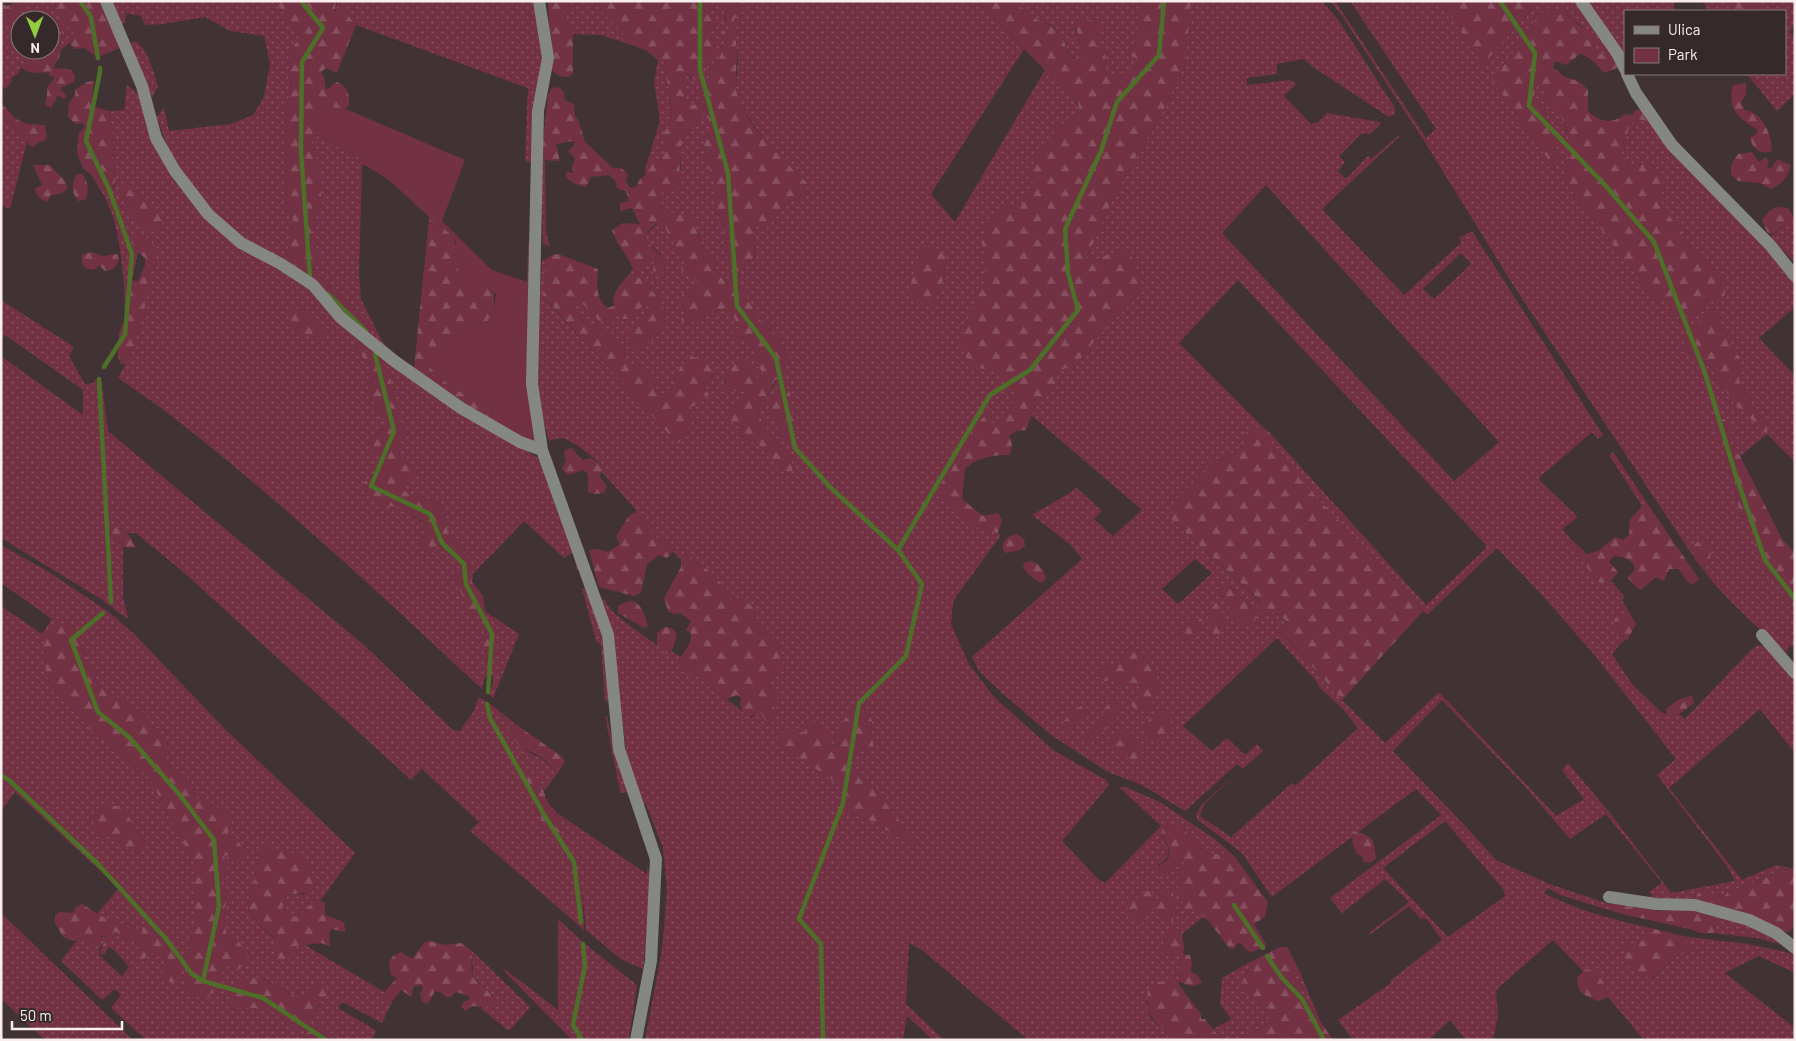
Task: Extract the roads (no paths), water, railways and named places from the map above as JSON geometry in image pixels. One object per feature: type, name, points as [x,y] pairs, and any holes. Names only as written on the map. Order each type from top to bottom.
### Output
[{"type":"street","points":[[106,1],[142,86],[156,138],[175,171],[208,214],[240,243],[281,264],[313,285],[340,318],[393,360],[461,408],[520,442],[542,450]]},
{"type":"street","points":[[539,1],[548,58],[538,111],[532,384],[542,450],[608,635],[618,749],[656,859],[650,961],[636,1040]]},
{"type":"street","points":[[1581,1],[1617,53],[1624,67]]},
{"type":"street","points":[[1627,75],[1636,93],[1672,145],[1770,245],[1795,276]]},
{"type":"street","points":[[1762,635],[1795,673]]},
{"type":"street","points":[[1609,897],[1656,904],[1695,905],[1750,920],[1776,933],[1795,948]]},
{"type":"waterway","points":[[80,1],[91,17],[98,58]]},
{"type":"waterway","points":[[301,1],[323,28],[302,62],[301,150],[311,279]]},
{"type":"waterway","points":[[700,1],[700,70],[728,173],[737,306],[776,358],[795,448],[830,487],[898,550],[922,584],[906,656],[859,703],[843,803],[799,919],[821,944],[823,1040]]},
{"type":"waterway","points":[[898,550],[990,395],[1030,370],[1078,310],[1068,273],[1065,229],[1101,151],[1117,102],[1159,55],[1164,1]]},
{"type":"waterway","points":[[1500,1],[1535,53],[1529,106],[1604,184],[1654,242],[1705,373],[1735,473],[1765,560],[1795,599]]},
{"type":"waterway","points":[[100,68],[86,141],[109,189],[132,254],[125,334],[104,367]]},
{"type":"waterway","points":[[328,294],[366,331]]},
{"type":"waterway","points":[[375,354],[394,431],[371,486],[430,514],[442,543],[464,564],[466,584],[492,634],[488,692]]},
{"type":"waterway","points":[[99,379],[111,602]]},
{"type":"waterway","points":[[103,613],[71,640],[98,712],[130,738],[179,794],[214,840],[219,906],[203,981],[263,998],[326,1040]]},
{"type":"waterway","points":[[487,704],[490,718],[543,813],[574,862],[581,922]]},
{"type":"waterway","points":[[1,775],[10,781],[98,864],[166,939],[192,974],[203,981]]},
{"type":"waterway","points":[[1234,905],[1263,948]]},
{"type":"waterway","points":[[582,1040],[573,1025],[585,966],[583,944]]},
{"type":"waterway","points":[[1267,956],[1282,978],[1302,999],[1324,1040]]}]
